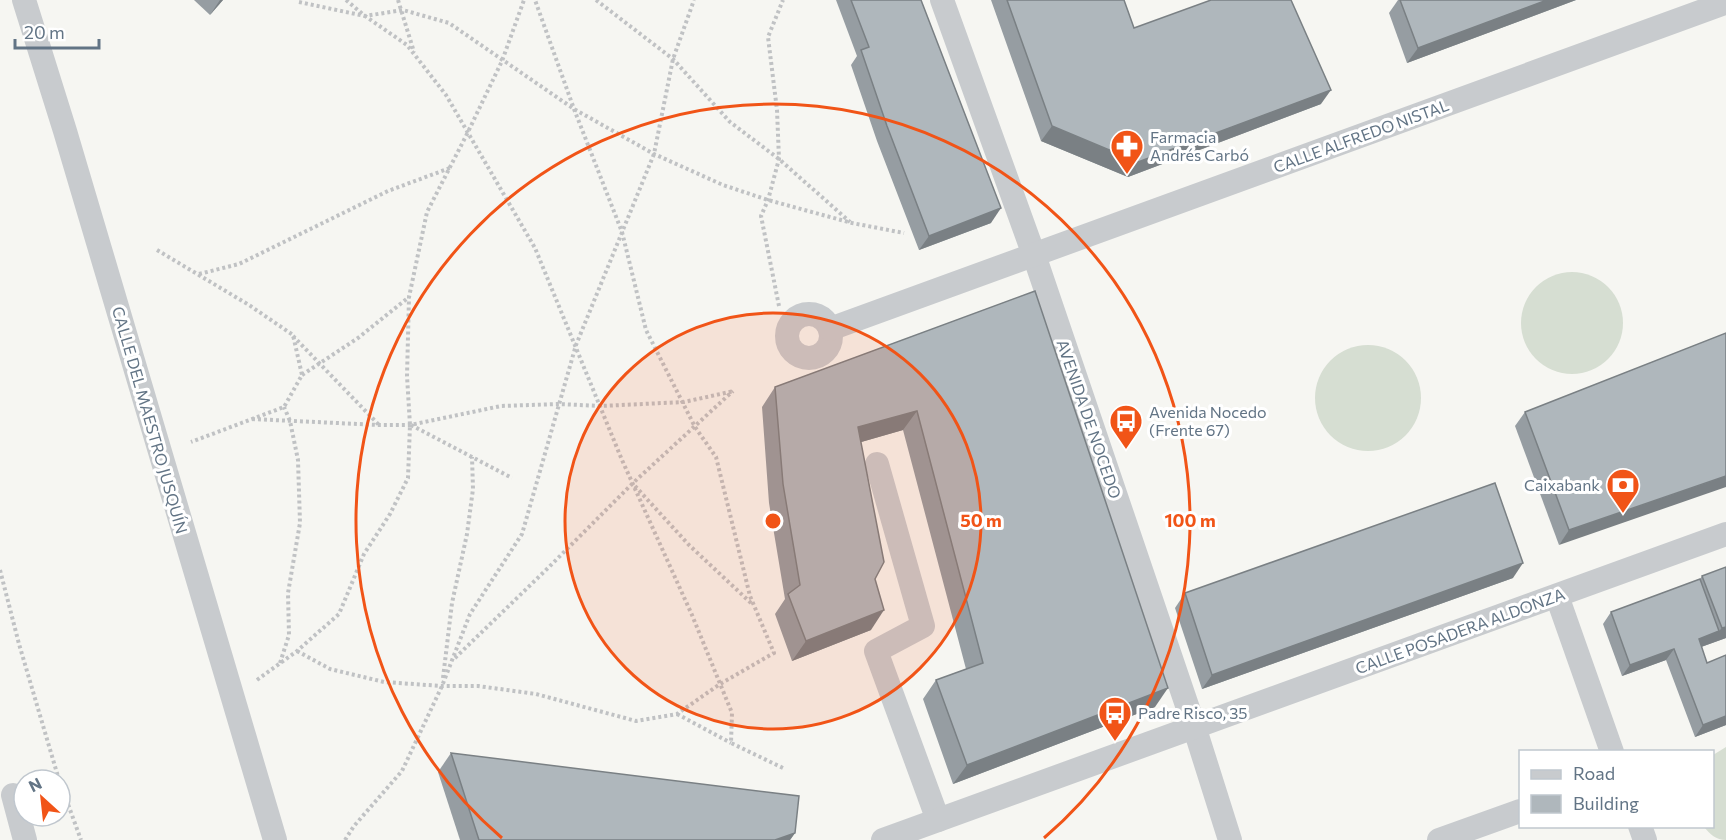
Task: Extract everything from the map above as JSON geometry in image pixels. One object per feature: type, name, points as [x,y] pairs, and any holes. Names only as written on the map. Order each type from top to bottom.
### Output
[{"type":"street","name":"CALLE DEL MAESTRO JUSQUÍN","points":[[24,0],[275,840]]},
{"type":"street","name":"AVENIDA DE NOCEDO","points":[[942,0],[1034,255],[1194,726],[1230,840]]},
{"type":"street","name":"CALLE ALFREDO NISTAL","points":[[830,329],[1723,6]]},
{"type":"street","points":[[877,464],[922,626],[876,651],[938,820]]},
{"type":"street","name":"CALLE POSADERA ALDONZA","points":[[883,840],[1726,534]]},
{"type":"street","points":[[1557,596],[1611,750]]},
{"type":"street","points":[[1439,840],[1519,812]]},
{"type":"path","points":[[346,0],[407,45],[446,95],[535,248],[732,713],[731,743]]},
{"type":"path","points":[[398,0],[403,10],[415,55]]},
{"type":"path","points":[[257,680],[297,651],[339,614],[364,554],[390,514],[408,478],[409,297],[427,212],[502,61],[524,0]]},
{"type":"path","points":[[297,651],[330,669],[384,682],[478,686],[536,694],[636,721],[677,714],[720,684],[774,653],[754,606],[716,457],[695,427],[646,330],[622,232],[535,0]]},
{"type":"path","points":[[596,0],[674,59],[730,122],[779,159],[852,223]]},
{"type":"path","points":[[345,840],[354,826],[402,771],[442,686],[470,614],[522,534],[576,345],[654,154],[674,59],[694,0]]},
{"type":"path","points":[[779,306],[761,216],[768,200],[779,159],[777,110],[768,37],[783,0]]},
{"type":"path","points":[[299,2],[365,16],[403,10],[449,23],[574,109],[654,154],[723,185],[768,200],[852,223],[904,233]]},
{"type":"path","points":[[198,275],[238,264],[388,191],[450,168]]},
{"type":"path","points":[[157,250],[293,336],[379,425]]},
{"type":"path","points":[[191,442],[284,407],[302,375],[321,364],[409,297]]},
{"type":"path","points":[[293,336],[302,375]]},
{"type":"path","points":[[252,419],[410,425],[501,406],[559,404],[601,406],[684,402],[734,391],[633,483],[452,660]]},
{"type":"path","points":[[279,664],[289,635],[288,592],[300,523],[298,460],[291,421],[284,407]]},
{"type":"path","points":[[410,425],[512,478]]},
{"type":"path","points":[[442,686],[452,603],[473,489],[472,457]]},
{"type":"path","points":[[633,483],[689,545],[754,606]]},
{"type":"path","points":[[0,570],[19,644],[56,768]]},
{"type":"path","points":[[677,714],[783,768]]},
{"type":"path","points":[[72,815],[81,840]]},
{"type":"shaded area","points":[[1572,272],[1592,276],[1608,287],[1619,303],[1623,323],[1619,343],[1608,359],[1592,370],[1572,374],[1552,370],[1536,359],[1525,343],[1521,323],[1525,303],[1536,287],[1552,276]]},
{"type":"shaded area","points":[[1368,345],[1388,349],[1405,361],[1417,378],[1421,398],[1417,418],[1405,435],[1388,447],[1368,451],[1348,447],[1331,435],[1319,418],[1315,398],[1319,378],[1331,361],[1348,349]]},
{"type":"shaded area","points":[[1726,747],[1726,840],[1719,839],[1705,828],[1714,828],[1714,754]]},
{"type":"building","points":[[851,0],[921,0],[1001,208],[929,236],[861,50],[869,47]]},
{"type":"building","points":[[1007,0],[1124,0],[1134,28],[1211,0],[1291,0],[1331,90],[1138,162],[1052,126]]},
{"type":"building","points":[[1400,0],[1547,0],[1418,48]]},
{"type":"building","points":[[1035,291],[1168,688],[967,765],[936,680],[983,663],[917,411],[858,427],[884,562],[875,579],[884,610],[806,641],[788,594],[800,585],[783,484],[775,387]]},
{"type":"building","points":[[1726,333],[1726,476],[1569,530],[1525,412]]},
{"type":"building","points":[[1495,483],[1523,563],[1212,675],[1185,593]]},
{"type":"building","points":[[1726,567],[1726,627],[1722,628],[1702,576]]},
{"type":"building","points":[[1700,579],[1719,631],[1699,639],[1707,663],[1726,655],[1726,716],[1703,725],[1674,649],[1630,665],[1611,612]]},
{"type":"building","points":[[451,753],[799,796],[795,833],[775,840],[479,840]]},
{"type":"place","name":"Farmacia Andrés Carbó","points":[[1127,175]]},
{"type":"place","name":"Avenida Nocedo (Frente 67)","points":[[1126,450]]},
{"type":"place","name":"Caixabank","points":[[1623,514]]},
{"type":"place","name":"Padre Risco, 35","points":[[1115,742]]}]
